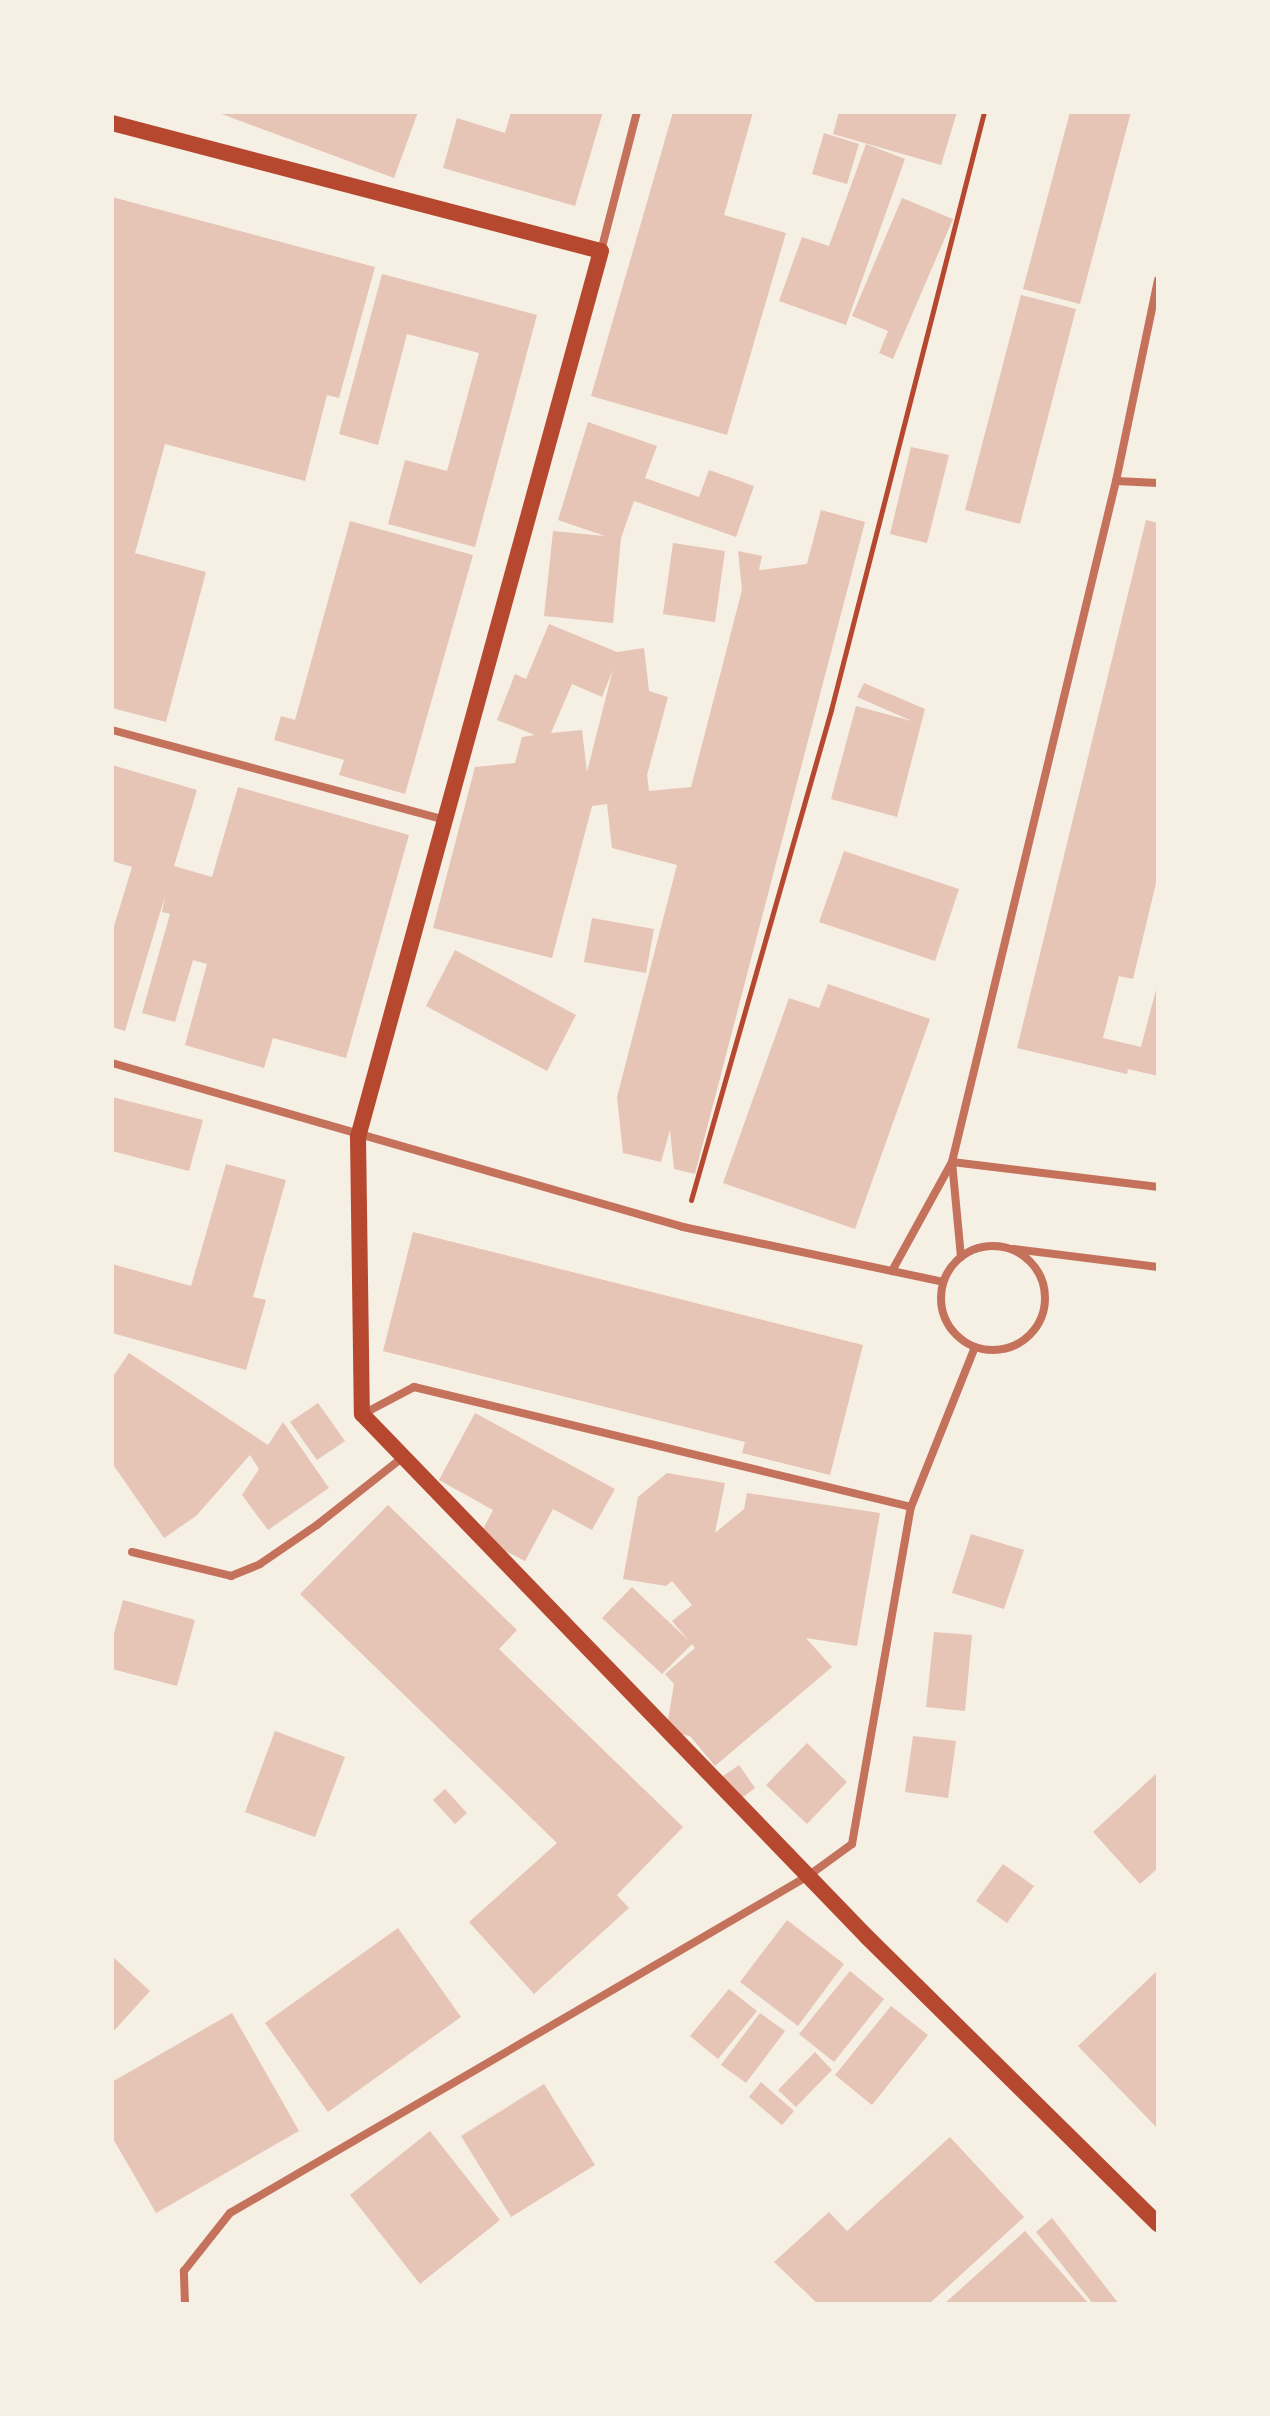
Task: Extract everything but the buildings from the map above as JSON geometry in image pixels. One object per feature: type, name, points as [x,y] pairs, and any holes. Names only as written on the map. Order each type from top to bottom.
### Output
[{"type":"main road","points":[[112,123],[601,251],[358,1137],[362,1414],[808,1876],[1158,2224]]},
{"type":"street","points":[[601,251],[637,112]]},
{"type":"street","points":[[892,1271],[952,1162],[1116,481],[1158,280]]},
{"type":"street","points":[[1116,481],[1158,483]]},
{"type":"street","points":[[112,730],[445,820]]},
{"type":"street","points":[[112,1063],[358,1137],[683,1227],[943,1282]]},
{"type":"street","points":[[952,1162],[1158,1187]]},
{"type":"street","points":[[952,1162],[961,1257]]},
{"type":"street","points":[[1009,1248],[1039,1273],[1045,1300],[1041,1318],[1018,1344],[1000,1350],[975,1347],[947,1324],[940,1300],[943,1282],[961,1257],[977,1248],[1009,1248],[1158,1267]]},
{"type":"street","points":[[185,2304],[184,2271],[230,2213],[808,1876],[852,1844],[911,1507],[975,1347]]},
{"type":"street","points":[[362,1414],[414,1387],[911,1507]]},
{"type":"street","points":[[132,1552],[231,1576],[260,1564],[317,1525],[404,1457]]},
{"type":"path","points":[[683,1227],[831,710],[984,112]]}]
